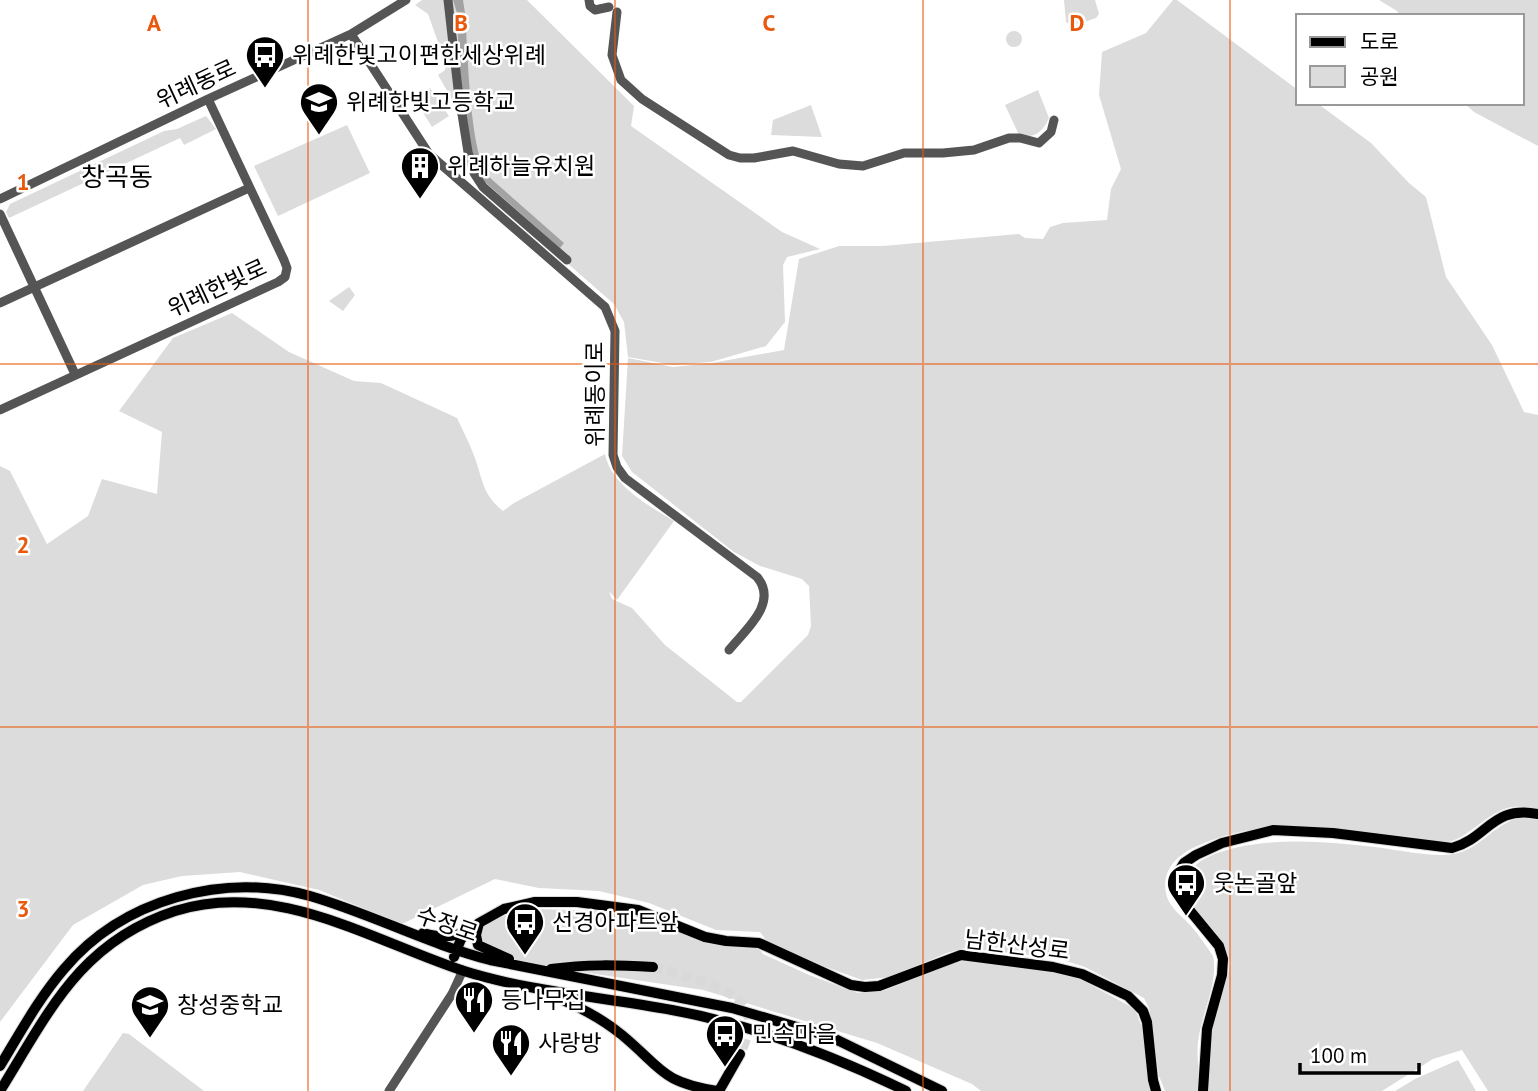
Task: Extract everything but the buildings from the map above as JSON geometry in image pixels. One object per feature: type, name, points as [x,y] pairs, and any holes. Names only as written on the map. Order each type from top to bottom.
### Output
[{"type":"main road","points":[[1203,1091],[1206,1029],[1224,966],[1219,946],[1182,901],[1178,891],[1179,871],[1189,859],[1222,843],[1273,830],[1333,833],[1452,848],[1466,843],[1502,817],[1515,813],[1538,814]]},
{"type":"main road","name":"수정로","points":[[0,1066],[47,991],[65,968],[88,944],[117,923],[150,905],[192,893],[215,888],[265,888],[310,896],[462,953],[702,1001],[831,1037],[942,1091]]},
{"type":"main road","name":"남한산성로","points":[[462,953],[461,939],[479,923],[504,909],[535,902],[577,902],[638,910],[705,937],[759,943],[852,985],[865,987],[879,986],[961,955],[1053,967],[1082,974],[1128,996],[1143,1011],[1147,1022],[1156,1091]]},
{"type":"main road","name":"수정로","points":[[0,1091],[56,999],[75,975],[122,935],[146,921],[179,910],[215,904],[272,906],[319,916],[463,970],[536,988],[674,1011],[757,1031],[832,1058],[906,1091]]},
{"type":"main road","points":[[403,930],[450,937],[479,923]]},
{"type":"main road","points":[[479,923],[476,935],[478,944],[523,966]]},
{"type":"main road","points":[[451,965],[462,953]]},
{"type":"main road","points":[[462,953],[463,970]]},
{"type":"main road","points":[[541,970],[590,965],[653,967]]},
{"type":"main road","points":[[536,988],[596,1016],[671,1079],[692,1087],[718,1091],[740,1054]]},
{"type":"street","name":"위례동로","points":[[0,199],[351,34],[406,0]]},
{"type":"street","points":[[448,0],[458,89],[474,173],[483,187],[567,260]]},
{"type":"street","points":[[589,0],[590,6],[595,10],[613,10],[612,55],[621,80],[642,99],[722,151],[740,158],[793,151],[839,164],[863,166],[904,153],[974,150],[1009,138],[1040,143],[1051,132],[1054,120]]},
{"type":"street","name":"위례동이로","points":[[351,34],[429,154],[605,307],[615,331],[613,455],[617,467],[625,478],[764,585],[766,597],[762,609],[729,650]]},
{"type":"street","name":"위례한빛로","points":[[0,410],[285,277],[287,268],[284,260],[208,99]]},
{"type":"street","points":[[0,303],[249,188]]},
{"type":"street","points":[[0,214],[75,374]]},
{"type":"street","points":[[388,1091],[452,994],[463,970]]},
{"type":"green space","points":[[422,0],[527,0],[634,106],[631,126],[782,232],[820,249],[787,257],[783,265],[785,322],[766,346],[711,362],[673,365],[628,357],[624,322],[614,304],[479,186],[461,115],[438,75],[445,70],[446,65],[428,14],[415,5]]},
{"type":"green space","points":[[1064,0],[1095,0],[1099,14],[1096,18],[1072,26],[1066,22]]},
{"type":"green space","points":[[1173,0],[1177,0],[1296,89],[1296,105],[1320,105],[1371,143],[1426,197],[1446,277],[1492,345],[1524,412],[1538,415],[1538,810],[1518,806],[1502,810],[1451,841],[1437,842],[1325,828],[1274,827],[1222,837],[1195,847],[1181,856],[1167,873],[1167,897],[1213,956],[1214,966],[1212,987],[1198,1042],[1197,1091],[1165,1091],[1159,1076],[1149,1008],[1144,998],[1085,967],[1056,958],[965,948],[890,977],[862,980],[812,962],[766,940],[760,932],[716,930],[649,903],[599,891],[539,888],[495,879],[402,924],[319,890],[240,872],[182,876],[143,885],[73,925],[0,1022],[0,466],[10,471],[47,544],[88,516],[102,479],[157,494],[162,432],[119,411],[173,338],[232,313],[289,352],[354,381],[381,383],[457,418],[473,452],[486,490],[503,511],[605,454],[615,475],[632,494],[674,521],[617,600],[609,591],[612,599],[632,608],[665,645],[737,702],[741,702],[808,635],[811,626],[809,586],[802,579],[760,566],[734,552],[632,472],[622,456],[628,358],[673,367],[784,350],[799,259],[839,246],[883,246],[1019,234],[1025,238],[1043,239],[1050,227],[1063,223],[1107,220],[1111,189],[1121,169],[1099,95],[1102,52],[1146,33]]},
{"type":"green space","points":[[1379,0],[1538,0],[1538,146],[1474,112],[1466,105],[1524,105],[1524,14],[1399,14]]},
{"type":"green space","points":[[1011,31],[1017,31],[1022,39],[1020,45],[1011,47],[1006,42],[1006,36]]},
{"type":"green space","points":[[430,88],[449,116],[432,127],[414,98]]},
{"type":"green space","points":[[1038,90],[1049,118],[1037,133],[1019,135],[1005,105]]},
{"type":"green space","points":[[811,105],[822,137],[771,135],[773,120]]},
{"type":"green space","points":[[206,116],[216,129],[184,145],[180,138],[9,218],[6,212],[10,204],[164,131],[177,129]]},
{"type":"green space","points":[[347,125],[370,173],[278,216],[254,166]]},
{"type":"green space","points":[[349,287],[355,295],[343,311],[329,301]]},
{"type":"green space","points":[[1522,817],[1538,820],[1538,1091],[1488,1091],[1462,1050],[1433,1059],[1382,1091],[1208,1091],[1212,1032],[1231,963],[1225,947],[1184,897],[1181,881],[1198,863],[1224,851],[1246,845],[1295,842],[1451,854],[1474,846],[1503,825]]},
{"type":"green space","points":[[536,909],[610,911],[646,916],[757,946],[763,954],[858,993],[886,990],[962,961],[1053,972],[1082,980],[1135,1009],[1143,1030],[1151,1091],[981,1091],[972,1084],[877,1043],[703,990],[528,964],[486,952],[476,940],[486,923]]},
{"type":"green space","points":[[123,1033],[129,1034],[204,1091],[83,1091]]},
{"type":"green space","points":[[1458,1060],[1476,1091],[1395,1091],[1415,1079]]},
{"type":"shaded area","points":[[453,0],[463,0],[473,122],[482,163],[488,176],[564,243],[560,248],[485,182],[474,163],[460,89],[457,13]]},
{"type":"tunnel","points":[[653,967],[705,982],[741,1002],[747,1011],[749,1027],[740,1054]]},
{"type":"place","name":"위례한빛고이편한세상위례","points":[[265,89]]},
{"type":"place","name":"위례한빛고등학교","points":[[319,136]]},
{"type":"place","name":"위례하늘유치원","points":[[420,200]]},
{"type":"place","name":"웃논골앞","points":[[1186,917]]},
{"type":"place","name":"선경아파트앞","points":[[525,956]]},
{"type":"place","name":"등나무집","points":[[474,1034]]},
{"type":"place","name":"창성중학교","points":[[150,1039]]},
{"type":"place","name":"민속마을","points":[[725,1068]]},
{"type":"place","name":"사랑방","points":[[511,1077]]},
{"type":"district","name":"창곡동","points":[[117,177]]}]
